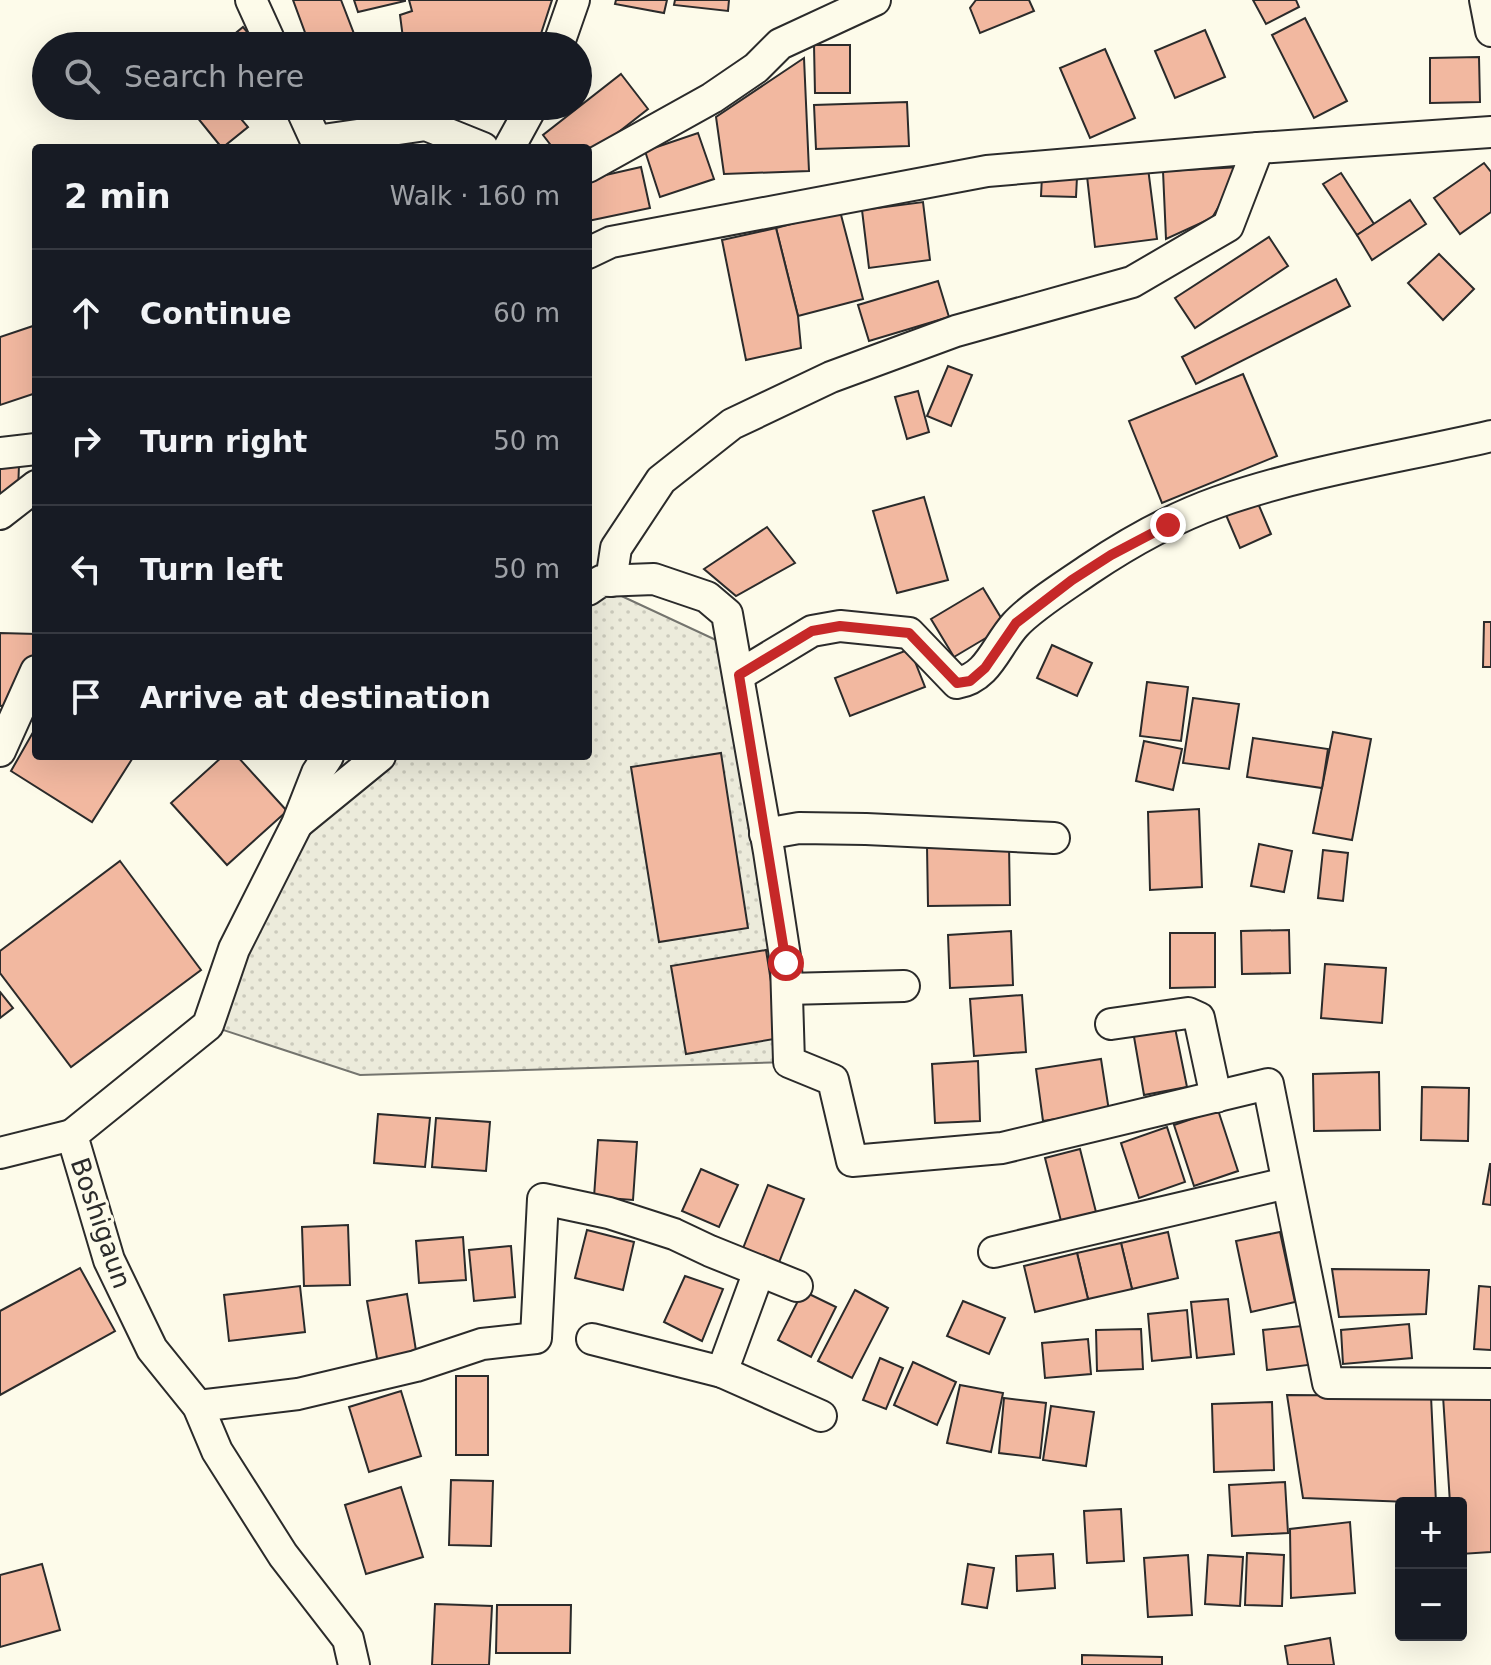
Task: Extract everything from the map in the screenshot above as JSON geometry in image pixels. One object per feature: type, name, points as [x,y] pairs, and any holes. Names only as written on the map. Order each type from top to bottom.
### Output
[{"type":"street","points":[[251,0],[266,32]]},
{"type":"street","points":[[563,32],[574,0]]},
{"type":"street","points":[[592,165],[712,98],[756,68],[780,44],[875,0]]},
{"type":"street","points":[[1485,0],[1491,31]]},
{"type":"street","points":[[306,120],[316,141],[426,125],[473,144]]},
{"type":"street","points":[[511,144],[524,120]]},
{"type":"street","points":[[592,251],[611,242],[987,171],[1491,132]]},
{"type":"street","points":[[600,586],[616,548],[661,480],[732,424],[831,377],[956,331],[1132,282],[1228,226],[1258,148]]},
{"type":"street","points":[[739,675],[812,631],[840,626],[909,633],[957,683],[970,681],[985,668],[1016,623],[1111,555],[1168,525],[1217,502],[1293,481],[1491,436]]},
{"type":"street","points":[[0,453],[32,449]]},
{"type":"street","points":[[0,514],[32,489]]},
{"type":"street","points":[[600,586],[654,579],[707,597],[727,614],[786,963],[789,1062],[833,1080],[852,1161],[1002,1148],[1268,1084],[1328,1383],[1491,1384]]},
{"type":"street","points":[[0,751],[32,680]]},
{"type":"street","name":"Boshigaun","points":[[325,760],[234,949],[208,1025],[72,1135],[109,1260],[152,1349],[198,1406],[217,1451],[283,1555],[348,1639],[354,1665]]},
{"type":"street","points":[[297,824],[375,760]]},
{"type":"street","points":[[765,834],[799,828],[1054,838]]},
{"type":"street","points":[[787,989],[904,986]]},
{"type":"street","points":[[1111,1024],[1188,1013],[1199,1018],[1216,1097]]},
{"type":"street","points":[[0,1153],[72,1135]]},
{"type":"street","points":[[994,1252],[1287,1183]]},
{"type":"street","points":[[198,1406],[298,1394],[416,1366],[482,1344],[536,1338],[543,1199],[609,1213],[674,1234],[797,1286]]},
{"type":"street","points":[[722,1372],[759,1271]]},
{"type":"street","points":[[592,1339],[722,1372],[821,1416]]},
{"type":"shaded area","points":[[600,586],[731,647],[789,1062],[360,1075],[208,1025],[328,760],[592,760],[592,591]]},
{"type":"building","points":[[293,0],[341,0],[353,32],[305,32]]},
{"type":"building","points":[[354,0],[405,0],[405,1],[358,12]]},
{"type":"building","points":[[409,0],[552,0],[542,32],[402,32],[400,15],[412,11]]},
{"type":"building","points":[[616,0],[667,0],[664,13],[615,4]]},
{"type":"building","points":[[675,0],[729,0],[728,11],[674,5]]},
{"type":"building","points":[[976,0],[1029,0],[1034,11],[980,33],[970,8]]},
{"type":"building","points":[[1253,0],[1296,0],[1299,7],[1266,24]]},
{"type":"building","points":[[1305,18],[1347,101],[1314,118],[1272,35]]},
{"type":"building","points":[[1205,30],[1225,77],[1175,98],[1155,51]]},
{"type":"building","points":[[814,45],[850,45],[850,93],[815,93]]},
{"type":"building","points":[[1105,49],[1135,118],[1090,138],[1060,68]]},
{"type":"building","points":[[1479,57],[1480,102],[1430,103],[1430,58]]},
{"type":"building","points":[[804,58],[809,171],[724,174],[716,117]]},
{"type":"building","points":[[621,74],[648,109],[592,153],[592,144],[550,144],[543,135],[562,120],[592,120],[592,97]]},
{"type":"building","points":[[907,102],[909,146],[816,149],[814,105]]},
{"type":"building","points":[[199,120],[242,120],[248,127],[227,144],[219,144]]},
{"type":"building","points":[[698,133],[714,179],[660,197],[645,151]]},
{"type":"building","points":[[1484,163],[1491,172],[1491,212],[1460,234],[1434,198]]},
{"type":"building","points":[[641,167],[650,208],[592,220],[592,178]]},
{"type":"building","points":[[1242,167],[1212,218],[1166,239],[1163,171]]},
{"type":"building","points":[[1148,168],[1157,239],[1095,247],[1087,176]]},
{"type":"building","points":[[1341,173],[1374,224],[1357,235],[1323,184]]},
{"type":"building","points":[[1042,176],[1077,177],[1076,197],[1041,196]]},
{"type":"building","points":[[1410,200],[1426,224],[1372,260],[1357,235]]},
{"type":"building","points":[[923,202],[930,260],[869,268],[862,210]]},
{"type":"building","points":[[840,211],[863,299],[798,316],[776,228]]},
{"type":"building","points":[[776,228],[798,316],[801,348],[746,360],[722,240]]},
{"type":"building","points":[[1269,237],[1288,266],[1195,328],[1175,298]]},
{"type":"building","points":[[1439,254],[1474,289],[1443,320],[1408,283]]},
{"type":"building","points":[[1336,279],[1350,306],[1196,384],[1182,357]]},
{"type":"building","points":[[938,281],[949,317],[869,341],[858,305]]},
{"type":"building","points":[[32,326],[32,394],[0,405],[0,337]]},
{"type":"building","points":[[948,366],[972,375],[951,426],[927,416]]},
{"type":"building","points":[[1243,374],[1277,456],[1162,503],[1129,421]]},
{"type":"building","points":[[918,391],[929,432],[907,439],[895,397]]},
{"type":"building","points":[[19,465],[18,492],[0,502],[0,467]]},
{"type":"building","points":[[924,497],[948,580],[897,593],[873,511]]},
{"type":"building","points":[[1257,501],[1271,534],[1240,548],[1226,515]]},
{"type":"building","points":[[767,527],[795,563],[736,596],[704,569]]},
{"type":"building","points":[[983,588],[1006,626],[954,657],[931,619]]},
{"type":"building","points":[[1484,622],[1491,622],[1491,667],[1483,667]]},
{"type":"building","points":[[0,633],[32,634],[32,658],[10,705],[0,706]]},
{"type":"building","points":[[1052,645],[1092,663],[1077,696],[1037,678]]},
{"type":"building","points":[[910,649],[925,687],[850,716],[835,678]]},
{"type":"building","points":[[1147,682],[1188,687],[1181,741],[1140,736]]},
{"type":"building","points":[[1193,698],[1239,704],[1229,769],[1183,763]]},
{"type":"building","points":[[1333,732],[1371,739],[1352,840],[1313,833]]},
{"type":"building","points":[[32,734],[32,760],[131,760],[92,822],[11,771]]},
{"type":"building","points":[[1253,738],[1328,749],[1322,788],[1247,777]]},
{"type":"building","points":[[1144,741],[1182,749],[1173,790],[1136,781]]},
{"type":"building","points":[[721,753],[748,928],[659,942],[631,767]]},
{"type":"building","points":[[219,760],[241,760],[287,811],[227,865],[171,803]]},
{"type":"building","points":[[1199,809],[1202,887],[1150,890],[1148,812]]},
{"type":"building","points":[[1259,844],[1292,851],[1284,892],[1251,886]]},
{"type":"building","points":[[1009,845],[1010,905],[928,906],[927,846]]},
{"type":"building","points":[[1323,850],[1348,853],[1343,901],[1318,898]]},
{"type":"building","points":[[120,861],[201,970],[71,1067],[0,973],[0,951]]},
{"type":"building","points":[[1289,930],[1290,973],[1242,974],[1241,931]]},
{"type":"building","points":[[1011,931],[1013,985],[950,988],[948,935]]},
{"type":"building","points":[[1170,933],[1215,933],[1215,987],[1170,988]]},
{"type":"building","points":[[766,950],[780,1038],[686,1054],[671,966]]},
{"type":"building","points":[[1325,964],[1386,968],[1382,1023],[1321,1018]]},
{"type":"building","points":[[0,992],[13,1008],[0,1018]]},
{"type":"building","points":[[1022,995],[1026,1052],[974,1056],[970,999]]},
{"type":"building","points":[[1174,1023],[1187,1087],[1144,1095],[1133,1031]]},
{"type":"building","points":[[1101,1059],[1109,1111],[1043,1121],[1036,1069]]},
{"type":"building","points":[[978,1061],[980,1121],[935,1123],[932,1064]]},
{"type":"building","points":[[1379,1072],[1380,1130],[1314,1131],[1313,1074]]},
{"type":"building","points":[[1422,1087],[1469,1088],[1468,1141],[1421,1140]]},
{"type":"building","points":[[1218,1110],[1238,1171],[1194,1186],[1174,1125]]},
{"type":"building","points":[[378,1114],[430,1118],[425,1167],[374,1163]]},
{"type":"building","points":[[436,1118],[490,1122],[486,1171],[432,1167]]},
{"type":"building","points":[[1167,1127],[1185,1182],[1139,1198],[1121,1143]]},
{"type":"building","points":[[598,1140],[637,1142],[633,1200],[594,1197]]},
{"type":"building","points":[[1080,1149],[1096,1212],[1061,1221],[1045,1158]]},
{"type":"building","points":[[1491,1164],[1491,1205],[1483,1204]]},
{"type":"building","points":[[701,1169],[738,1185],[719,1227],[682,1211]]},
{"type":"building","points":[[768,1185],[804,1199],[776,1270],[740,1256]]},
{"type":"building","points":[[348,1225],[350,1285],[304,1286],[302,1227]]},
{"type":"building","points":[[587,1230],[634,1242],[623,1290],[575,1278]]},
{"type":"building","points":[[1168,1232],[1178,1278],[1132,1289],[1121,1243]]},
{"type":"building","points":[[1280,1232],[1295,1302],[1251,1312],[1236,1241]]},
{"type":"building","points":[[463,1237],[466,1280],[419,1283],[416,1241]]},
{"type":"building","points":[[1121,1243],[1132,1289],[1088,1299],[1077,1253]]},
{"type":"building","points":[[511,1246],[515,1297],[474,1301],[469,1250]]},
{"type":"building","points":[[1077,1253],[1088,1299],[1035,1312],[1024,1266]]},
{"type":"building","points":[[80,1268],[115,1331],[0,1395],[0,1311]]},
{"type":"building","points":[[1332,1269],[1429,1270],[1426,1314],[1339,1317]]},
{"type":"building","points":[[685,1276],[723,1289],[702,1341],[664,1322]]},
{"type":"building","points":[[300,1286],[305,1332],[229,1341],[224,1295]]},
{"type":"building","points":[[1479,1286],[1491,1287],[1491,1350],[1474,1349]]},
{"type":"building","points":[[855,1290],[888,1308],[852,1378],[818,1361]]},
{"type":"building","points":[[803,1291],[836,1307],[811,1357],[778,1340]]},
{"type":"building","points":[[407,1294],[417,1357],[378,1364],[367,1301]]},
{"type":"building","points":[[1228,1299],[1234,1354],[1197,1358],[1191,1302]]},
{"type":"building","points":[[963,1301],[1005,1318],[989,1354],[947,1336]]},
{"type":"building","points":[[1187,1310],[1191,1357],[1152,1361],[1148,1314]]},
{"type":"building","points":[[1409,1324],[1412,1358],[1343,1364],[1341,1330]]},
{"type":"building","points":[[1312,1325],[1316,1364],[1267,1370],[1263,1330]]},
{"type":"building","points":[[1141,1329],[1143,1369],[1097,1371],[1096,1330]]},
{"type":"building","points":[[1088,1339],[1091,1374],[1045,1378],[1042,1343]]},
{"type":"building","points":[[880,1358],[903,1368],[886,1409],[863,1400]]},
{"type":"building","points":[[913,1362],[956,1382],[937,1425],[894,1405]]},
{"type":"building","points":[[456,1376],[488,1376],[488,1455],[456,1455]]},
{"type":"building","points":[[960,1385],[1003,1393],[991,1452],[947,1443]]},
{"type":"building","points":[[401,1391],[421,1456],[369,1472],[349,1407]]},
{"type":"building","points":[[1491,1394],[1491,1552],[1467,1554],[1467,1497],[1450,1497],[1443,1396]]},
{"type":"building","points":[[1287,1395],[1431,1396],[1436,1497],[1395,1497],[1395,1501],[1303,1498]]},
{"type":"building","points":[[1004,1398],[1046,1403],[1040,1458],[999,1453]]},
{"type":"building","points":[[1272,1402],[1274,1470],[1214,1472],[1212,1404]]},
{"type":"building","points":[[1051,1406],[1094,1412],[1086,1466],[1043,1460]]},
{"type":"building","points":[[451,1480],[493,1481],[491,1546],[449,1545]]},
{"type":"building","points":[[1285,1482],[1288,1533],[1232,1536],[1229,1485]]},
{"type":"building","points":[[401,1487],[423,1557],[366,1574],[345,1505]]},
{"type":"building","points":[[1121,1509],[1124,1561],[1087,1563],[1084,1511]]},
{"type":"building","points":[[1350,1522],[1355,1593],[1291,1598],[1290,1529]]},
{"type":"building","points":[[1247,1553],[1284,1555],[1282,1606],[1245,1605]]},
{"type":"building","points":[[1053,1554],[1055,1588],[1017,1591],[1016,1556]]},
{"type":"building","points":[[1188,1555],[1192,1615],[1148,1617],[1144,1558]]},
{"type":"building","points":[[1208,1555],[1243,1557],[1240,1606],[1205,1604]]},
{"type":"building","points":[[42,1564],[60,1630],[0,1647],[0,1575]]},
{"type":"building","points":[[968,1564],[994,1568],[987,1608],[962,1604]]},
{"type":"building","points":[[435,1604],[492,1606],[489,1665],[432,1665]]},
{"type":"building","points":[[497,1605],[571,1605],[570,1653],[496,1653]]},
{"type":"building","points":[[1330,1638],[1334,1665],[1288,1665],[1285,1646]]},
{"type":"building","points":[[1082,1655],[1162,1657],[1162,1665],[1082,1665]]},
{"type":"route","points":[[786,963],[739,675],[812,631],[840,626],[909,633],[957,683],[970,681],[985,668],[1016,623],[1072,580],[1168,525]]}]
